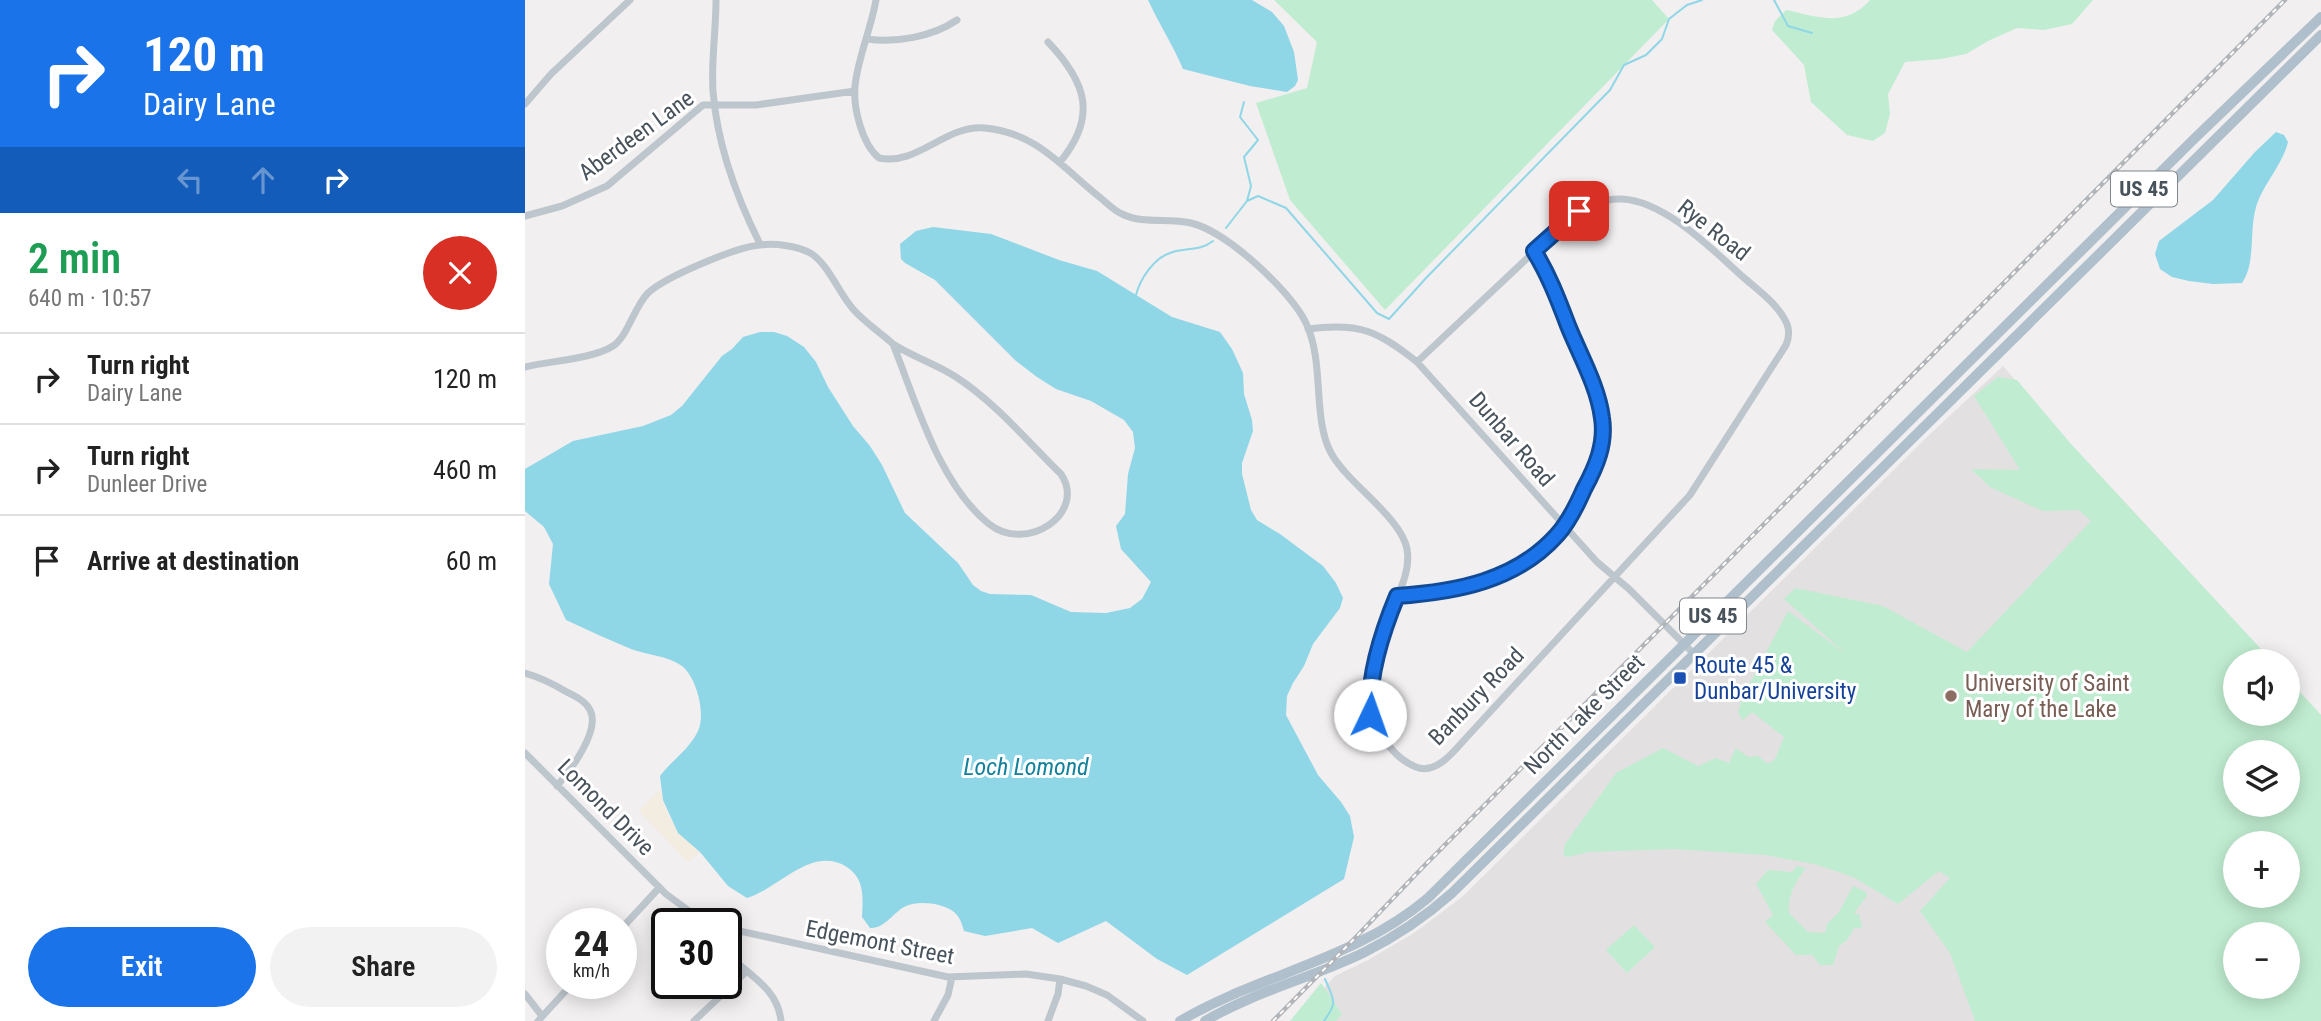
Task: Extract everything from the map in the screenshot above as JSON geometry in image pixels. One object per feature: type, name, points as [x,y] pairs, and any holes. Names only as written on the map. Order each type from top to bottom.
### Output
[{"type":"main road","name":"North Lake Street","points":[[1179,1021],[1226,997],[1353,946],[1408,914],[1445,883],[2321,17]]},
{"type":"main road","name":"North Lake Street","points":[[1205,1021],[1241,1002],[1362,953],[1401,932],[1430,912],[1462,884],[2321,35]]},
{"type":"street","points":[[525,104],[551,74],[630,0]]},
{"type":"street","points":[[716,0],[713,88],[715,104],[733,184],[740,205],[760,244]]},
{"type":"street","name":"Banbury Road","points":[[876,0],[855,91],[863,138],[879,158],[898,159],[912,155],[954,134],[984,127],[1009,132],[1032,142],[1060,162],[1120,213],[1147,221],[1194,223],[1224,238],[1274,283],[1298,311],[1308,329],[1318,371],[1324,437],[1331,453],[1340,467],[1393,524],[1405,541],[1408,563],[1386,623],[1377,657],[1370,692],[1370,715],[1378,732],[1395,754],[1408,763],[1427,768],[1437,765],[1466,738],[1690,495],[1786,345]]},
{"type":"street","points":[[867,39],[922,36],[937,32],[957,20]]},
{"type":"street","points":[[1048,42],[1072,70],[1081,87],[1084,104],[1079,134],[1060,162]]},
{"type":"street","name":"Aberdeen Lane","points":[[525,216],[562,206],[607,186],[703,105],[756,105],[855,91]]},
{"type":"street","name":"Rye Road","points":[[1534,251],[1579,211],[1597,203],[1621,198],[1641,203],[1668,216],[1714,251],[1777,308],[1789,330],[1786,345]]},
{"type":"street","points":[[525,367],[614,346],[642,300],[657,286],[712,261],[760,244],[803,249],[824,266],[836,288],[855,312],[893,344],[955,376],[982,396],[1061,474],[1067,486],[1067,495],[1064,506],[1049,526],[1034,534],[1016,536],[999,531],[979,514],[950,479],[941,463],[893,344]]},
{"type":"street","points":[[1397,596],[1447,591],[1502,575],[1525,564],[1564,527],[1600,453],[1602,419],[1589,375],[1534,251],[1417,362]]},
{"type":"street","name":"Dunbar Road","points":[[1308,329],[1364,329],[1394,344],[1417,362],[1597,562],[1694,654]]},
{"type":"street","points":[[525,673],[582,700],[592,714],[593,722],[587,740],[557,786]]},
{"type":"street","name":"Lomond Drive","points":[[525,753],[659,888]]},
{"type":"street","points":[[637,912],[659,888],[685,908]]},
{"type":"street","name":"Edgemont Street","points":[[742,931],[952,977],[1026,974],[1060,979],[1107,995],[1143,1021]]},
{"type":"street","points":[[742,967],[765,986],[780,1011],[781,1021]]},
{"type":"street","points":[[694,1021],[747,971]]},
{"type":"street","points":[[934,1021],[948,995],[952,977]]},
{"type":"street","points":[[1048,1021],[1058,994],[1060,979]]},
{"type":"street","points":[[525,994],[540,1018],[558,999]]},
{"type":"shaded area","name":"University of Saint Mary of the Lake","points":[[2003,366],[2070,443],[2261,649],[2223,649],[2223,726],[2300,726],[2300,692],[2321,715],[2321,1021],[1294,1021],[1335,976],[1414,933],[1462,897],[1927,437]]},
{"type":"green space","points":[[1274,0],[1652,0],[1669,19],[1385,310],[1290,200],[1256,103],[1307,88],[1317,42]]},
{"type":"green space","points":[[1870,0],[2093,0],[2072,24],[2044,30],[2017,28],[1966,54],[1905,62],[1888,94],[1890,114],[1885,133],[1873,141],[1847,135],[1811,102],[1804,65],[1772,30],[1775,21],[1786,10],[1820,17],[1841,17],[1861,9]]},
{"type":"green space","points":[[1998,377],[2017,380],[2070,443],[2261,649],[2223,649],[2223,726],[2300,726],[2300,692],[2321,715],[2321,1021],[1975,1021],[1950,953],[1920,911],[1950,878],[1939,871],[1898,904],[1853,877],[1814,864],[1765,855],[1674,849],[1589,852],[1568,857],[1563,855],[1565,844],[1616,773],[1663,748],[1698,766],[1716,758],[1729,763],[1736,748],[1748,757],[1758,756],[1768,764],[1775,759],[1784,737],[1752,712],[1743,720],[1738,713],[1742,698],[1788,611],[1846,654],[1784,599],[1795,588],[1883,606],[1967,652],[2091,521],[2079,510],[2043,511],[1990,487],[1971,469],[2020,470],[1974,396]]},
{"type":"green space","points":[[1797,866],[1806,868],[1793,889],[1789,913],[1808,932],[1825,933],[1827,924],[1839,912],[1853,886],[1866,892],[1867,896],[1854,913],[1859,914],[1862,928],[1854,928],[1847,940],[1839,946],[1833,965],[1820,965],[1812,955],[1796,955],[1765,922],[1773,915],[1756,884],[1768,870],[1792,872]]},
{"type":"green space","points":[[1634,925],[1655,947],[1627,973],[1606,950]]},
{"type":"green space","points":[[1321,983],[1342,1014],[1336,1021],[1290,1021]]},
{"type":"sand","points":[[659,790],[675,825],[700,852],[688,862],[639,811]]},
{"type":"water","points":[[1148,0],[1252,0],[1272,12],[1284,26],[1294,52],[1298,80],[1295,86],[1287,92],[1250,86],[1183,69]]},
{"type":"water","points":[[2276,132],[2284,135],[2288,142],[2256,207],[2251,256],[2242,283],[2189,281],[2172,277],[2160,269],[2155,254],[2159,241],[2213,200]]},
{"type":"water","name":"Loch Lomond","points":[[933,227],[991,234],[1059,260],[1097,271],[1172,317],[1220,332],[1232,349],[1243,373],[1244,394],[1252,420],[1253,431],[1242,463],[1251,510],[1257,520],[1323,566],[1343,598],[1340,608],[1313,644],[1293,683],[1287,696],[1286,715],[1318,775],[1350,816],[1354,837],[1344,879],[1187,975],[1157,959],[1106,921],[1058,943],[1032,928],[985,936],[964,931],[958,916],[950,909],[924,903],[906,906],[885,923],[870,928],[862,917],[862,889],[857,877],[847,867],[834,862],[821,861],[808,865],[747,898],[728,886],[700,852],[678,833],[663,800],[660,776],[690,744],[700,724],[699,697],[692,679],[682,666],[671,660],[631,649],[566,620],[549,584],[553,544],[544,527],[525,511],[525,469],[573,441],[643,426],[671,415],[682,406],[722,356],[743,337],[760,332],[774,332],[787,336],[804,347],[816,362],[828,387],[882,465],[905,513],[958,563],[973,585],[981,591],[990,594],[1031,595],[1071,612],[1106,613],[1130,608],[1142,599],[1151,582],[1121,549],[1116,526],[1125,514],[1128,474],[1135,448],[1133,432],[1124,420],[1091,401],[1056,389],[1037,377],[1016,361],[935,280],[901,259],[900,244],[916,231]]},
{"type":"waterway","points":[[1247,201],[1258,196],[1286,208],[1377,313],[1389,319],[1610,90],[1624,65],[1646,55],[1662,39],[1669,19],[1687,5],[1702,0]]},
{"type":"waterway","points":[[1774,0],[1788,26],[1812,33]]},
{"type":"waterway","points":[[1226,228],[1247,201],[1251,186],[1244,157],[1258,140],[1240,117],[1244,102]]},
{"type":"waterway","points":[[1136,295],[1144,276],[1159,259],[1176,251],[1203,247],[1213,241]]},
{"type":"waterway","points":[[1324,1021],[1333,1005],[1325,979]]},
{"type":"railway","points":[[1273,1021],[2285,0]]},
{"type":"place","name":"Route 45 & Dunbar/University","points":[[1680,678]]},
{"type":"place","name":"University of Saint Mary of the Lake","points":[[1951,696]]},
{"type":"route","points":[[1370,715],[1371,683],[1386,623],[1397,596],[1469,586],[1525,564],[1564,527],[1595,468],[1602,442],[1602,419],[1596,395],[1534,251],[1579,211]]}]
